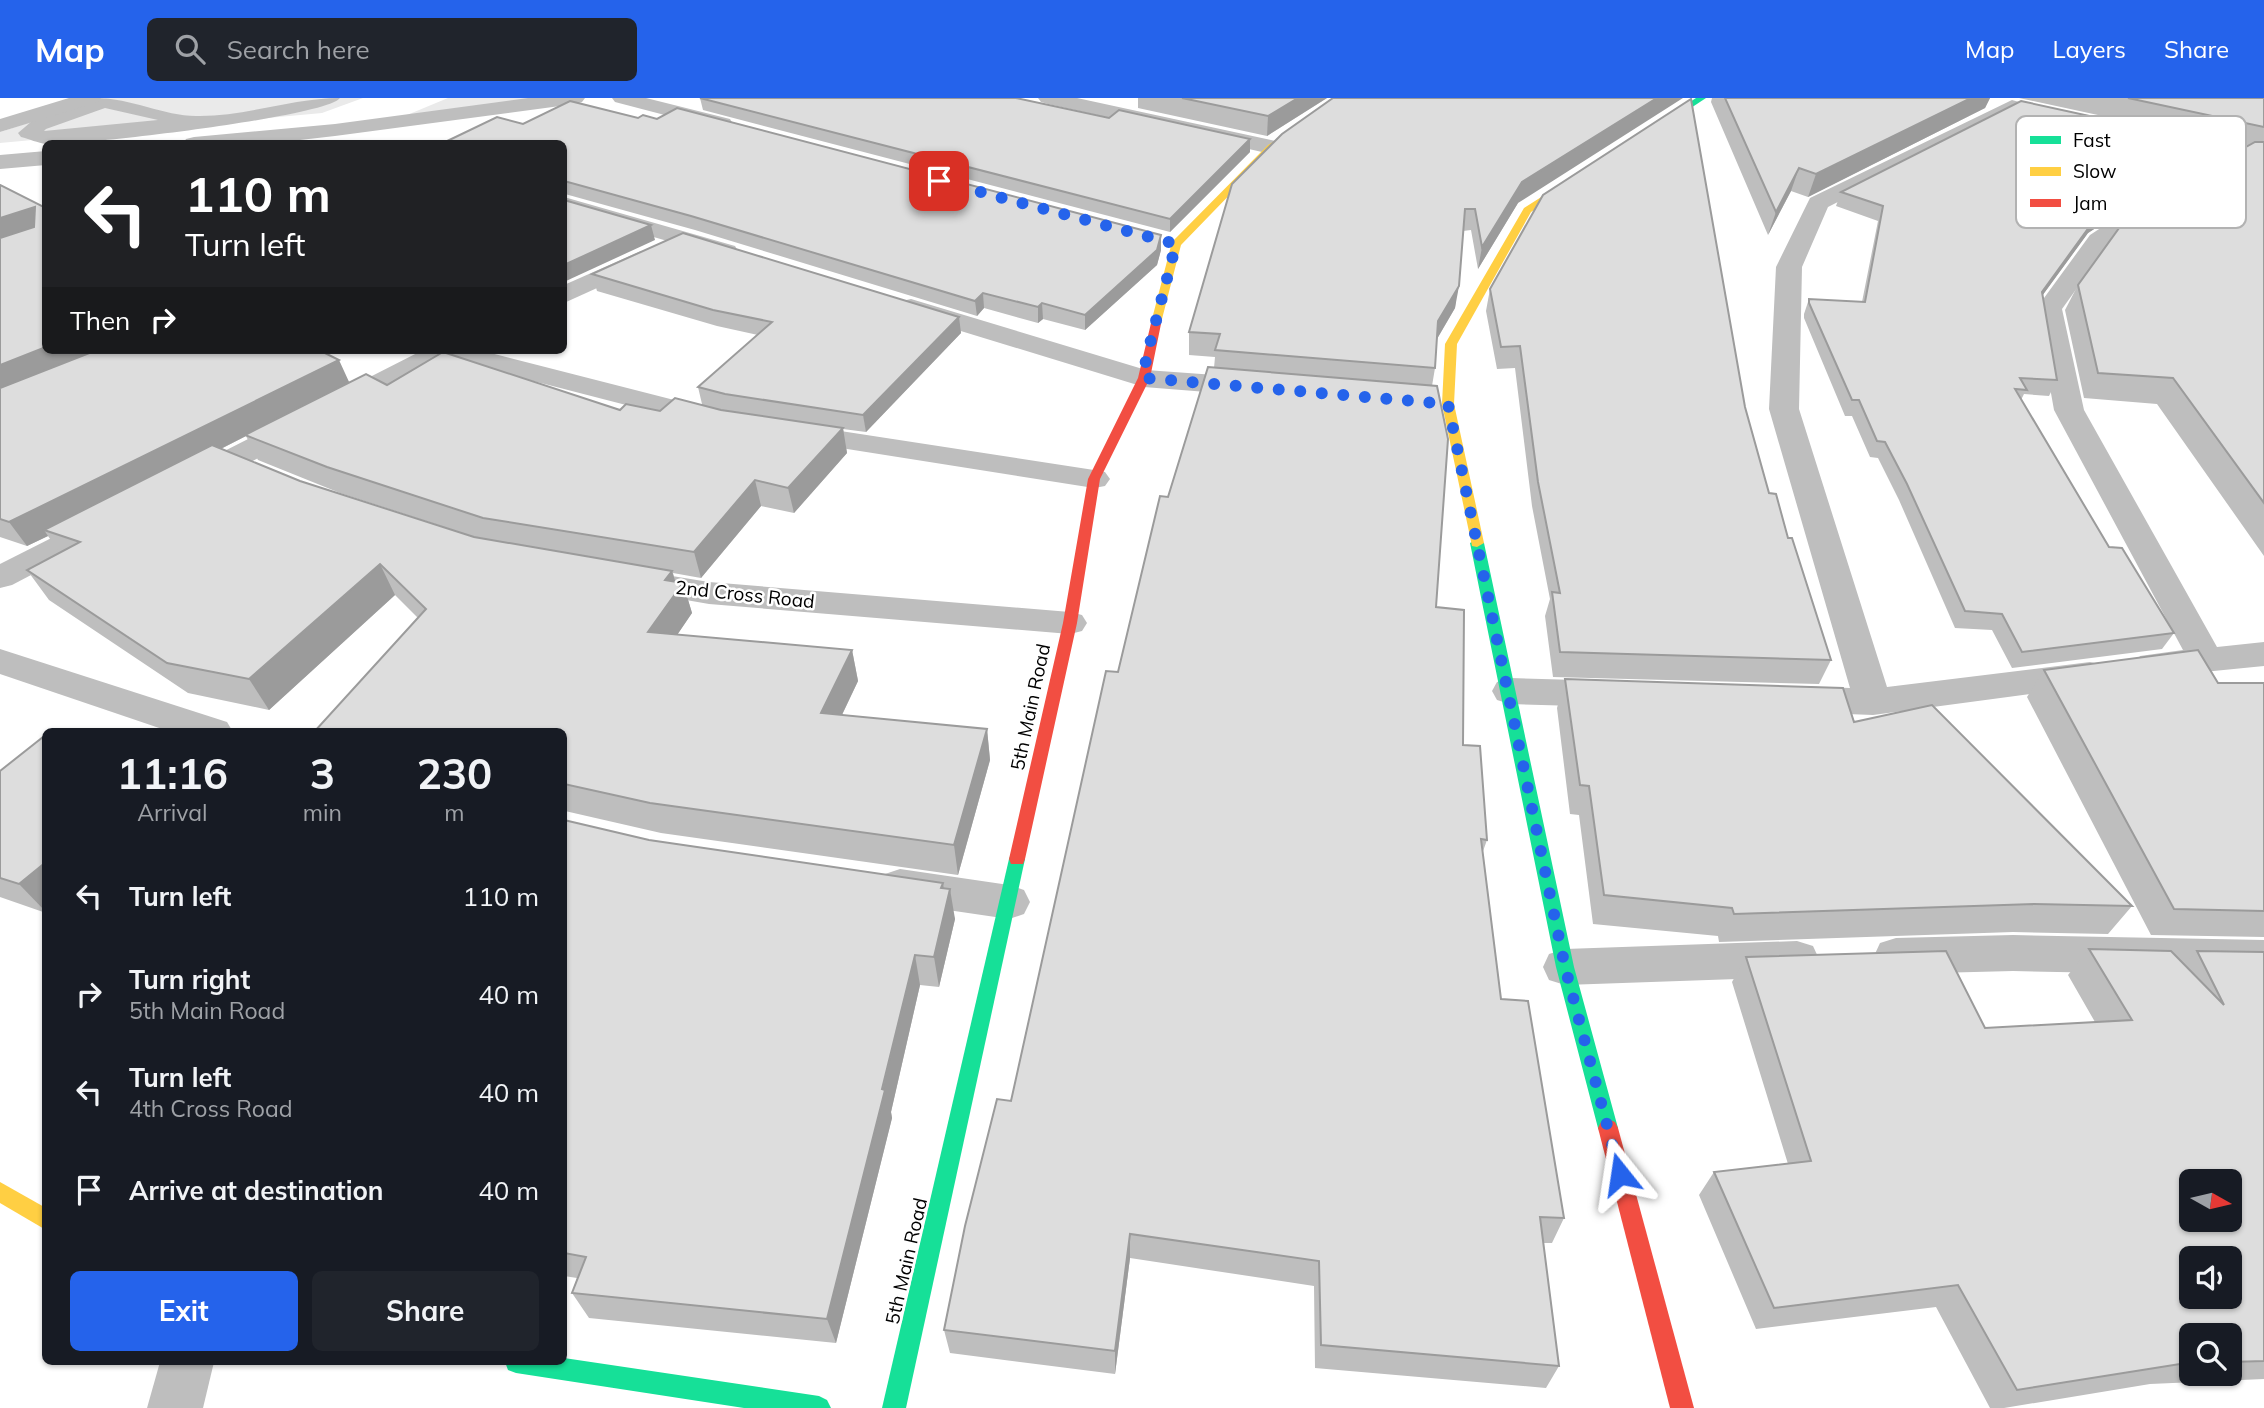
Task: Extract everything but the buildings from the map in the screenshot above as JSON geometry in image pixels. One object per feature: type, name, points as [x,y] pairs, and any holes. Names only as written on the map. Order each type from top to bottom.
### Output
[{"type":"street","points":[[0,126],[91,98]]},
{"type":"street","points":[[309,140],[425,98]]},
{"type":"street","points":[[194,133],[231,140],[335,130],[575,98]]},
{"type":"street","points":[[622,98],[744,130]]},
{"type":"street","points":[[1048,98],[1109,103],[1271,146]]},
{"type":"street","name":"5th Main Road","points":[[894,1408],[1070,623],[1094,479],[1144,378],[1146,359],[1176,244],[1271,146],[1346,98]]},
{"type":"street","points":[[1640,138],[1702,98]]},
{"type":"street","points":[[1873,702],[1784,409],[1789,267],[1818,203],[2025,109],[1978,98]]},
{"type":"street","points":[[335,130],[364,140]]},
{"type":"street","points":[[0,162],[42,158]]},
{"type":"street","points":[[1595,167],[1527,210],[1451,344],[1448,404],[1510,691],[1565,967],[1682,1408]]},
{"type":"street","points":[[567,205],[751,258]]},
{"type":"street","points":[[2118,228],[2099,240],[2049,309],[2070,410],[2205,659]]},
{"type":"street","points":[[1149,237],[1176,244]]},
{"type":"street","points":[[567,294],[685,239]]},
{"type":"street","points":[[882,298],[1144,378],[1282,390]]},
{"type":"street","points":[[168,492],[437,354]]},
{"type":"street","points":[[461,354],[755,427],[1094,479]]},
{"type":"street","points":[[1420,402],[1448,404]]},
{"type":"street","points":[[228,461],[265,477]]},
{"type":"street","points":[[0,577],[132,510]]},
{"type":"street","name":"2nd Cross Road","points":[[598,574],[709,593],[1070,623]]},
{"type":"street","points":[[1761,698],[1873,702],[2205,659],[2264,654]]},
{"type":"street","points":[[0,661],[202,728]]},
{"type":"street","points":[[1510,691],[1650,695]]},
{"type":"street","points":[[862,881],[1009,902]]},
{"type":"street","points":[[1565,967],[2013,953],[2264,958]]},
{"type":"street","points":[[0,1192],[42,1218]]},
{"type":"street","points":[[176,1408],[186,1365]]},
{"type":"street","points":[[536,1365],[820,1408]]},
{"type":"lane","points":[[194,133],[104,102],[39,125],[28,133],[48,138],[194,133],[246,117],[304,107],[330,98]]},
{"type":"lane","points":[[231,140],[246,117]]},
{"type":"shaded area","points":[[106,98],[363,98],[322,113],[0,143],[0,132]]},
{"type":"shaded area","points":[[448,98],[543,98],[407,115]]},
{"type":"traffic: fast","points":[[1650,131],[1702,98]]},
{"type":"traffic: fast","points":[[1477,543],[1565,967],[1608,1128]]},
{"type":"traffic: fast","points":[[894,1408],[1017,859]]},
{"type":"traffic: fast","points":[[536,1365],[819,1408]]},
{"type":"traffic: slow","points":[[1157,319],[1176,244],[1271,147],[1346,98]]},
{"type":"traffic: slow","points":[[1477,543],[1448,404],[1451,344],[1527,210],[1582,175]]},
{"type":"traffic: slow","points":[[0,1192],[42,1218]]},
{"type":"traffic: jam","points":[[1017,859],[1070,623],[1094,479],[1144,378],[1157,319]]},
{"type":"traffic: jam","points":[[1608,1128],[1682,1408]]},
{"type":"route","points":[[939,181],[1176,244],[1146,359],[1144,378],[1448,404],[1510,691],[1565,967],[1620,1174]]}]
